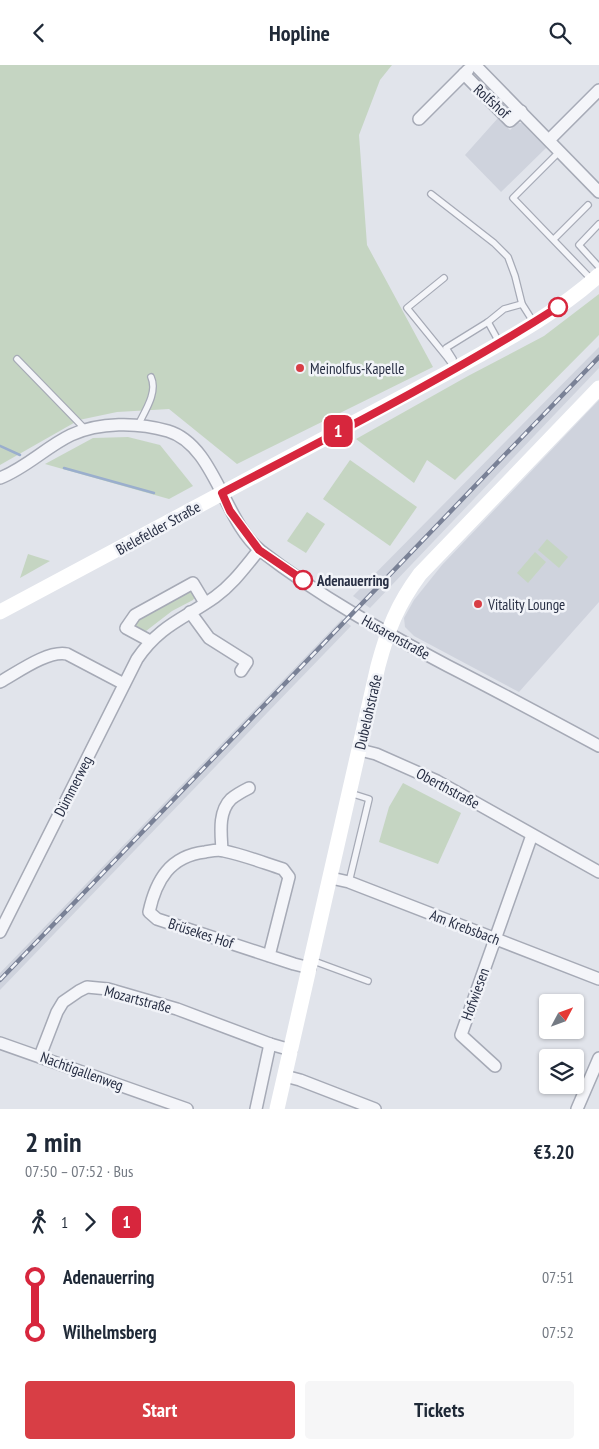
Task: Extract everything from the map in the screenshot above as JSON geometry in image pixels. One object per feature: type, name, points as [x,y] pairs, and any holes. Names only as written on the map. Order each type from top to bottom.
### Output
[{"type":"main road","name":"Bielefelder Straße","points":[[0,612],[456,368],[559,307],[597,274]]},
{"type":"main road","name":"Dubelohstraße","points":[[277,1109],[387,633],[406,593],[420,574],[599,388]]},
{"type":"street","name":"Rolfshof","points":[[419,119],[474,65],[599,192]]},
{"type":"street","name":"Rolfshof","points":[[464,75],[510,121],[520,111]]},
{"type":"street","points":[[549,140],[599,90]]},
{"type":"street","points":[[0,478],[29,463],[71,435],[118,424],[138,425],[170,431],[190,444],[204,461],[222,493]]},
{"type":"street","name":"Husarenstraße","points":[[222,493],[230,511],[259,550],[337,603],[387,633],[599,745]]},
{"type":"street","name":"Dümmerweg","points":[[0,932],[137,659],[157,634],[205,603],[233,582],[259,550]]},
{"type":"street","points":[[150,641],[126,628],[135,615],[193,583],[205,603]]},
{"type":"street","points":[[190,612],[209,638],[247,662],[242,671]]},
{"type":"street","points":[[0,682],[49,656],[60,653],[68,655],[124,684]]},
{"type":"street","name":"Oberthstraße","points":[[360,750],[376,754],[420,773],[462,799],[599,872]]},
{"type":"street","points":[[222,850],[220,829],[224,810],[231,799],[249,788]]},
{"type":"street","points":[[496,938],[532,835]]},
{"type":"street","name":"Brüsekes Hof","points":[[269,956],[289,877],[283,869],[222,850],[199,853],[174,863],[162,877],[152,897],[149,912],[157,919],[269,956],[310,964]]},
{"type":"street","name":"Am Krebsbach","points":[[331,878],[349,882],[599,979]]},
{"type":"street","name":"Hofwiesen","points":[[495,1066],[461,1035],[496,938]]},
{"type":"street","name":"Mozartstraße","points":[[40,1056],[57,1012],[63,1002],[87,987],[108,989],[177,1009],[291,1050]]},
{"type":"street","name":"Nachtigallenweg","points":[[0,1043],[40,1056],[163,1105],[188,1109]]},
{"type":"street","points":[[256,1109],[270,1044]]},
{"type":"street","points":[[577,1109],[599,1057]]},
{"type":"street","points":[[285,1077],[300,1080],[375,1109]]},
{"type":"lane","points":[[560,151],[513,198],[554,239],[597,274]]},
{"type":"lane","points":[[431,194],[494,243],[508,257],[522,304],[534,323]]},
{"type":"lane","points":[[554,239],[588,205]]},
{"type":"lane","points":[[597,274],[579,245],[599,224]]},
{"type":"lane","points":[[444,278],[407,307],[456,368]]},
{"type":"lane","points":[[456,368],[446,348],[488,322],[504,309],[522,304]]},
{"type":"lane","points":[[488,322],[500,343]]},
{"type":"lane","points":[[17,359],[86,431]]},
{"type":"lane","points":[[138,425],[149,403],[154,385],[151,377]]},
{"type":"lane","points":[[349,882],[369,799],[350,793]]},
{"type":"lane","points":[[310,964],[368,981]]},
{"type":"shaded area","points":[[498,118],[510,130],[517,123],[523,123],[547,147],[501,192],[465,155]]},
{"type":"shaded area","points":[[599,347],[599,368],[370,608],[353,596]]},
{"type":"shaded area","points":[[599,400],[599,602],[519,692],[414,636],[405,627],[404,618],[414,600],[442,565]]},
{"type":"shaded area","points":[[342,619],[351,626],[0,990],[0,973]]},
{"type":"green space","points":[[0,65],[392,65],[380,80],[359,135],[367,245],[433,367],[237,464],[169,409],[117,412],[79,420],[0,465]]},
{"type":"green space","points":[[599,294],[599,335],[455,480],[427,460],[414,483],[356,439],[544,336]]},
{"type":"green space","points":[[128,437],[160,445],[193,486],[169,499],[45,464],[93,438]]},
{"type":"green space","points":[[350,460],[417,507],[390,546],[323,499]]},
{"type":"green space","points":[[307,512],[325,524],[306,553],[287,541]]},
{"type":"green space","points":[[547,539],[568,557],[559,568],[538,550]]},
{"type":"green space","points":[[535,552],[546,562],[528,583],[517,573]]},
{"type":"green space","points":[[28,554],[50,561],[20,578]]},
{"type":"green space","points":[[192,590],[195,597],[193,600],[172,611],[146,631],[138,629],[136,625],[137,619]]},
{"type":"green space","points":[[403,783],[461,813],[438,864],[379,842],[389,807]]},
{"type":"waterway","points":[[0,446],[20,455]]},
{"type":"waterway","points":[[64,468],[154,493]]},
{"type":"railway","points":[[0,980],[599,357]]},
{"type":"bus line","name":"1","points":[[303,580],[259,550],[230,511],[222,493],[458,367],[511,337],[558,307]]},
{"type":"place","name":"Meinolfus-Kapelle","points":[[300,368]]},
{"type":"place","name":"Adenauerring","points":[[303,580]]},
{"type":"place","name":"Vitality Lounge","points":[[478,604]]}]
